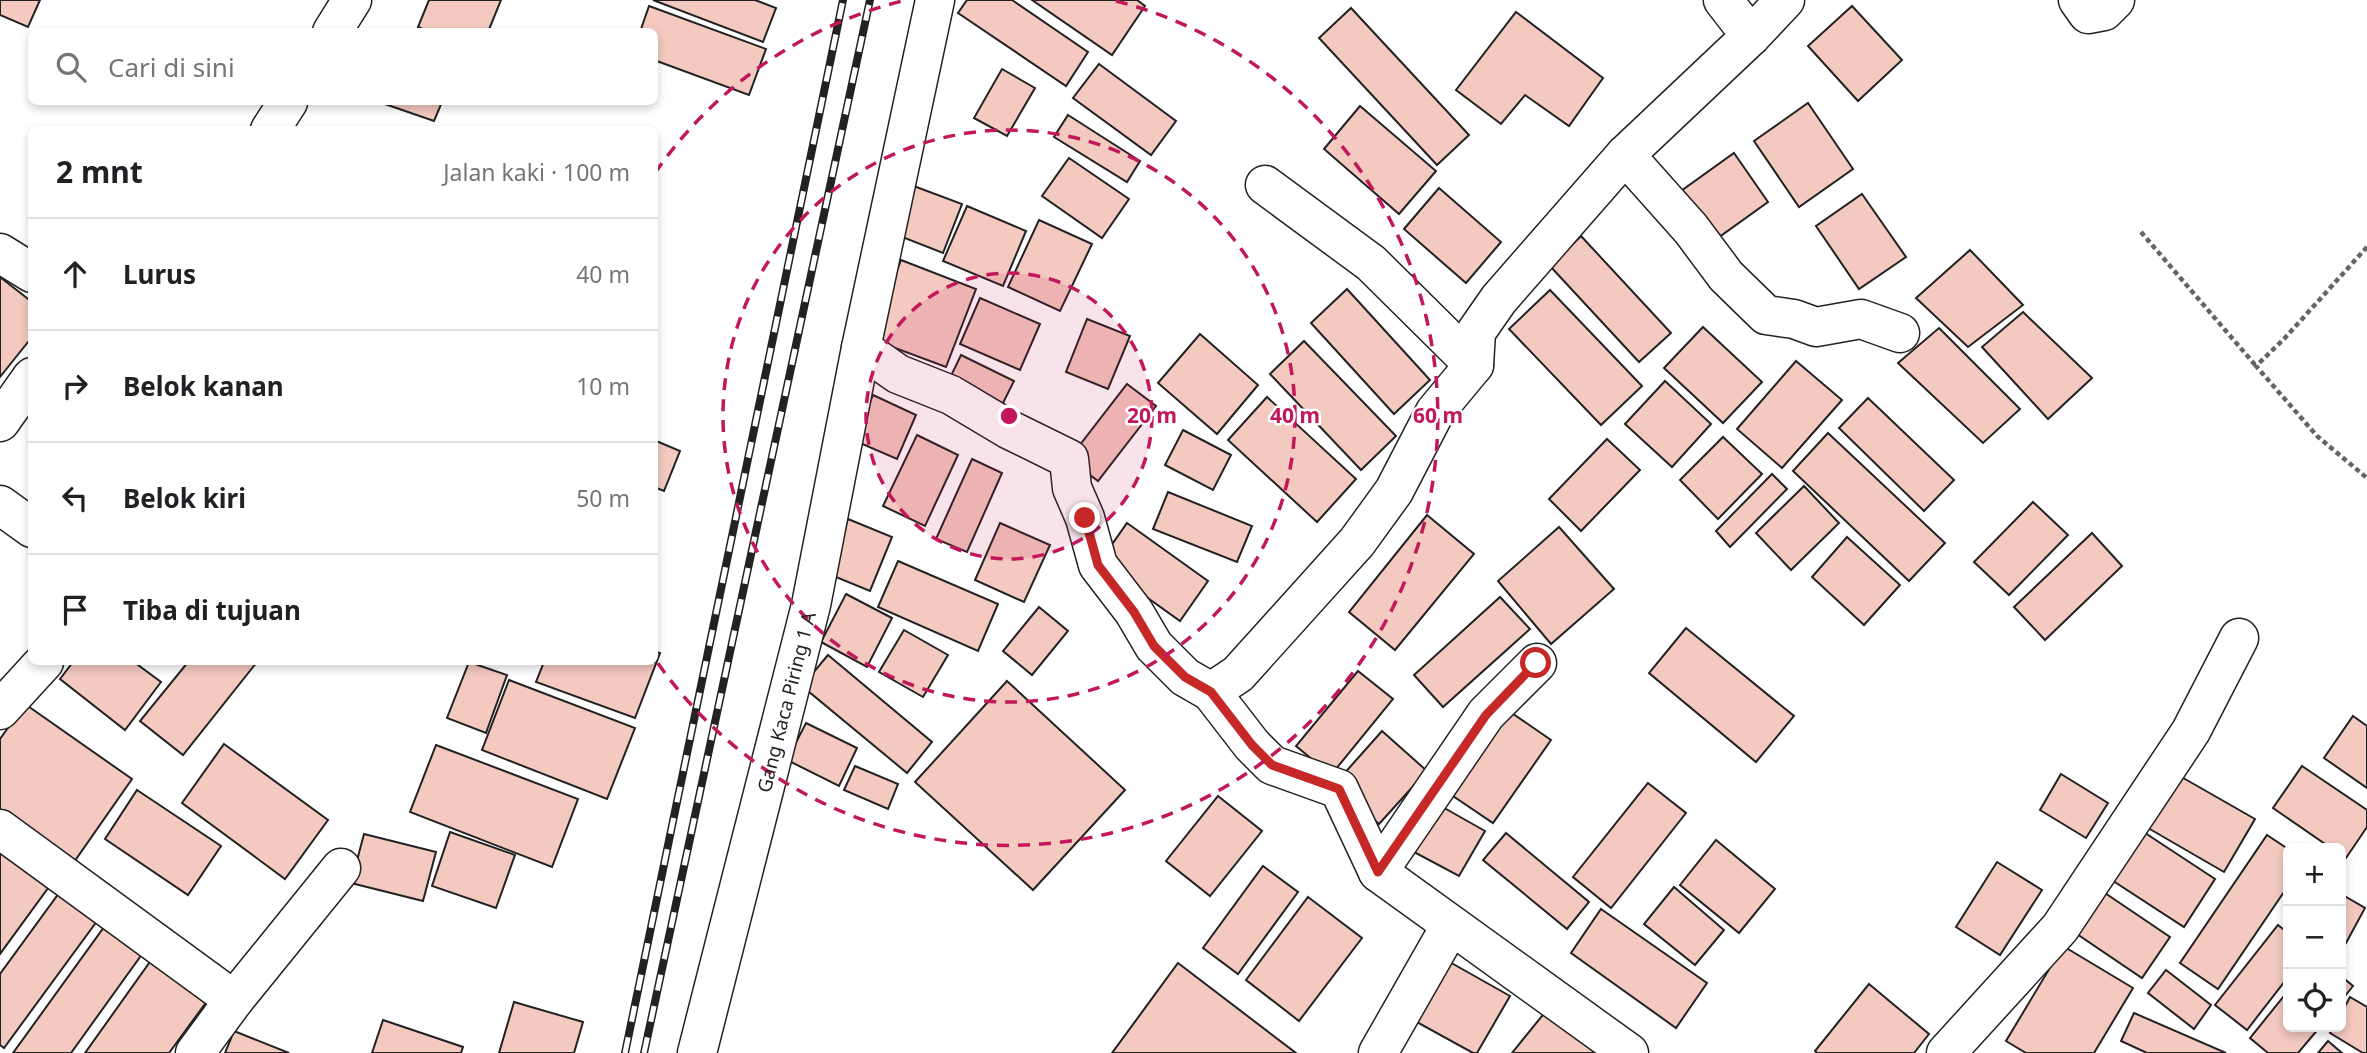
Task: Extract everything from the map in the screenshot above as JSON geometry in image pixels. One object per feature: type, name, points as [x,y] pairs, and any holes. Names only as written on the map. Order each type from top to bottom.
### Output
[{"type":"street","points":[[334,28],[352,0]]},
{"type":"street","name":"Gang Kaca Piring 1 A","points":[[697,1053],[811,605],[861,348],[936,0]]},
{"type":"street","points":[[1723,0],[1751,36]]},
{"type":"street","points":[[1211,692],[1238,674],[1357,542],[1394,491],[1435,412],[1474,365],[1476,332],[1499,299],[1625,155],[1751,36],[1785,0]]},
{"type":"street","points":[[2078,0],[2088,14],[2104,11],[2115,0]]},
{"type":"street","points":[[273,126],[286,105]]},
{"type":"street","points":[[1625,155],[1691,229],[1726,276],[1766,315],[1794,319],[1816,327],[1861,319],[1900,333]]},
{"type":"street","points":[[1265,185],[1371,263],[1474,365]]},
{"type":"street","points":[[0,253],[28,270]]},
{"type":"street","points":[[861,348],[898,374],[951,396],[1007,429],[1069,459],[1072,488],[1085,518],[1098,565],[1134,612],[1154,646],[1185,677],[1211,692],[1252,745],[1272,765],[1339,789],[1378,872],[1629,1053]]},
{"type":"street","points":[[0,422],[28,383]]},
{"type":"street","points":[[0,505],[28,525]]},
{"type":"street","points":[[1946,1053],[2060,928],[2191,731],[2239,638]]},
{"type":"street","points":[[1378,872],[1486,715],[1536,663]]},
{"type":"street","points":[[0,710],[41,665]]},
{"type":"street","points":[[0,829],[234,1000]]},
{"type":"street","points":[[195,1053],[234,1000],[341,868]]},
{"type":"street","points":[[1378,1053],[1451,925]]},
{"type":"path","points":[[2141,232],[2317,436],[2367,478]]},
{"type":"path","points":[[2256,366],[2367,247]]},
{"type":"building","points":[[0,0],[40,0],[28,27],[0,15]]},
{"type":"building","points":[[429,0],[501,0],[490,28],[418,27]]},
{"type":"building","points":[[653,0],[755,0],[776,8],[763,42]]},
{"type":"building","points":[[967,0],[1012,0],[1088,52],[1066,86],[958,13]]},
{"type":"building","points":[[1032,0],[1137,0],[1145,6],[1112,55]]},
{"type":"building","points":[[649,6],[766,49],[749,95],[658,61],[658,28],[641,28]]},
{"type":"building","points":[[1852,6],[1902,60],[1858,101],[1808,46]]},
{"type":"building","points":[[1351,8],[1469,135],[1437,165],[1319,38]]},
{"type":"building","points":[[1516,12],[1603,78],[1569,126],[1525,95],[1501,124],[1456,90]]},
{"type":"building","points":[[1099,64],[1176,121],[1151,155],[1073,98]]},
{"type":"building","points":[[1002,69],[1035,88],[1007,136],[974,118]]},
{"type":"building","points":[[1808,103],[1853,169],[1799,207],[1754,141]]},
{"type":"building","points":[[388,105],[441,105],[434,121]]},
{"type":"building","points":[[1360,106],[1436,171],[1399,214],[1324,149]]},
{"type":"building","points":[[1068,115],[1140,161],[1127,182],[1054,137]]},
{"type":"building","points":[[1734,153],[1768,202],[1708,245],[1674,196]]},
{"type":"building","points":[[1069,158],[1129,199],[1102,238],[1042,196]]},
{"type":"building","points":[[911,185],[962,204],[943,253],[892,233]]},
{"type":"building","points":[[1439,188],[1501,242],[1466,283],[1404,229]]},
{"type":"building","points":[[1862,194],[1906,257],[1859,289],[1816,226]]},
{"type":"building","points":[[967,206],[1026,231],[1003,286],[943,261]]},
{"type":"building","points":[[1039,220],[1092,244],[1060,311],[1008,287]]},
{"type":"building","points":[[1581,236],[1671,333],[1639,362],[1550,266]]},
{"type":"building","points":[[1970,250],[2023,305],[1968,347],[1916,298]]},
{"type":"building","points":[[901,260],[976,289],[946,367],[871,339]]},
{"type":"building","points":[[0,277],[28,299],[28,342],[0,377]]},
{"type":"building","points":[[1347,289],[1430,380],[1394,414],[1311,323]]},
{"type":"building","points":[[1550,290],[1642,386],[1601,425],[1509,329]]},
{"type":"building","points":[[980,298],[1040,324],[1020,370],[960,344]]},
{"type":"building","points":[[2023,312],[2092,378],[2048,419],[1982,347]]},
{"type":"building","points":[[1087,319],[1130,336],[1108,389],[1066,372]]},
{"type":"building","points":[[1703,327],[1762,382],[1723,423],[1664,368]]},
{"type":"building","points":[[1939,328],[2020,409],[1983,443],[1898,363]]},
{"type":"building","points":[[1200,334],[1258,385],[1217,434],[1158,383]]},
{"type":"building","points":[[1304,341],[1396,436],[1361,470],[1270,374]]},
{"type":"building","points":[[961,355],[1014,381],[998,413],[946,386]]},
{"type":"building","points":[[1796,361],[1842,400],[1782,468],[1737,429]]},
{"type":"building","points":[[1665,381],[1711,424],[1672,467],[1625,424]]},
{"type":"building","points":[[1127,384],[1156,406],[1098,481],[1069,459]]},
{"type":"building","points":[[873,395],[916,415],[897,459],[853,440]]},
{"type":"building","points":[[1267,397],[1356,479],[1317,522],[1228,440]]},
{"type":"building","points":[[1868,398],[1954,480],[1924,511],[1839,428]]},
{"type":"building","points":[[1183,430],[1231,455],[1213,490],[1165,465]]},
{"type":"building","points":[[1828,433],[1945,543],[1909,581],[1793,471]]},
{"type":"building","points":[[917,435],[958,455],[925,526],[883,506]]},
{"type":"building","points":[[1723,437],[1762,474],[1718,519],[1680,480]]},
{"type":"building","points":[[1607,439],[1640,470],[1581,531],[1549,499]]},
{"type":"building","points":[[658,442],[680,451],[664,491],[658,489]]},
{"type":"building","points":[[972,459],[1002,473],[967,552],[936,539]]},
{"type":"building","points":[[1772,474],[1787,489],[1730,547],[1716,531]]},
{"type":"building","points":[[1804,486],[1839,523],[1791,570],[1756,533]]},
{"type":"building","points":[[1168,492],[1252,526],[1237,562],[1153,529]]},
{"type":"building","points":[[2033,502],[2068,535],[2009,595],[1974,562]]},
{"type":"building","points":[[1427,515],[1474,554],[1395,650],[1349,612]]},
{"type":"building","points":[[848,519],[892,537],[870,591],[826,573]]},
{"type":"building","points":[[1000,523],[1050,545],[1024,602],[975,580]]},
{"type":"building","points":[[1127,523],[1208,581],[1180,621],[1099,563]]},
{"type":"building","points":[[1559,527],[1614,589],[1551,644],[1498,581]]},
{"type":"building","points":[[2092,533],[2122,566],[2045,640],[2014,607]]},
{"type":"building","points":[[1847,537],[1900,585],[1864,625],[1812,577]]},
{"type":"building","points":[[898,561],[998,604],[978,651],[878,607]]},
{"type":"building","points":[[846,594],[892,618],[867,667],[821,642]]},
{"type":"building","points":[[1500,597],[1530,629],[1443,707],[1414,675]]},
{"type":"building","points":[[1039,607],[1068,631],[1032,675],[1003,651]]},
{"type":"building","points":[[1686,628],[1794,716],[1756,762],[1649,673]]},
{"type":"building","points":[[904,630],[948,655],[923,697],[879,672]]},
{"type":"building","points":[[828,655],[932,742],[907,773],[802,686]]},
{"type":"building","points":[[71,665],[138,665],[161,682],[125,730],[60,679]]},
{"type":"building","points":[[186,665],[255,665],[183,755],[140,721]]},
{"type":"building","points":[[468,665],[478,665],[507,675],[486,733],[447,718]]},
{"type":"building","points":[[543,665],[655,665],[635,718],[536,682]]},
{"type":"building","points":[[1358,671],[1393,699],[1331,775],[1296,746]]},
{"type":"building","points":[[509,680],[635,728],[607,799],[482,750]]},
{"type":"building","points":[[1007,681],[1125,790],[1033,890],[915,782]]},
{"type":"building","points":[[25,704],[132,779],[74,862],[0,811],[0,739]]},
{"type":"building","points":[[1506,709],[1551,740],[1493,823],[1450,794]]},
{"type":"building","points":[[2353,716],[2367,726],[2367,788],[2324,758]]},
{"type":"building","points":[[806,723],[857,748],[839,786],[787,760]]},
{"type":"building","points":[[1382,731],[1427,771],[1379,824],[1334,785]]},
{"type":"building","points":[[224,744],[328,820],[285,879],[182,803]]},
{"type":"building","points":[[436,745],[578,799],[552,867],[410,812]]},
{"type":"building","points":[[855,766],[898,784],[888,809],[844,790]]},
{"type":"building","points":[[2302,766],[2367,810],[2367,827],[2346,858],[2346,843],[2324,843],[2273,808]]},
{"type":"building","points":[[2061,774],[2108,803],[2086,838],[2040,810]]},
{"type":"building","points":[[2178,775],[2255,819],[2224,872],[2148,828]]},
{"type":"building","points":[[1648,783],[1686,813],[1611,908],[1573,877]]},
{"type":"building","points":[[137,790],[221,846],[188,895],[105,839]]},
{"type":"building","points":[[1218,796],[1262,831],[1210,896],[1166,861]]},
{"type":"building","points":[[1439,805],[1485,831],[1459,876],[1414,852]]},
{"type":"building","points":[[2136,827],[2215,879],[2184,927],[2104,875]]},
{"type":"building","points":[[450,832],[515,855],[496,908],[432,886]]},
{"type":"building","points":[[1506,833],[1589,902],[1567,929],[1483,860]]},
{"type":"building","points":[[364,834],[436,852],[423,901],[351,883]]},
{"type":"building","points":[[2267,835],[2283,846],[2283,893],[2218,989],[2180,963]]},
{"type":"building","points":[[1716,840],[1775,889],[1739,933],[1680,885]]},
{"type":"building","points":[[0,850],[51,884],[0,954]]},
{"type":"building","points":[[1997,862],[2042,890],[2000,955],[1956,927]]},
{"type":"building","points":[[1263,866],[1298,892],[1238,974],[1203,948]]},
{"type":"building","points":[[1674,887],[1724,930],[1695,965],[1644,924]]},
{"type":"building","points":[[62,889],[100,917],[4,1048],[0,1045],[0,974]]},
{"type":"building","points":[[2102,891],[2170,937],[2142,978],[2074,932]]},
{"type":"building","points":[[1308,897],[1362,938],[1299,1021],[1246,980]]},
{"type":"building","points":[[2346,897],[2365,908],[2346,943]]},
{"type":"building","points":[[1601,909],[1707,983],[1676,1028],[1571,953]]},
{"type":"building","points":[[107,923],[145,950],[71,1053],[13,1053]]},
{"type":"building","points":[[2278,925],[2283,929],[2283,983],[2247,1030],[2215,1005]]},
{"type":"building","points":[[2063,946],[2133,988],[2094,1053],[2026,1053],[2006,1041]]},
{"type":"building","points":[[157,952],[213,993],[169,1053],[85,1053]]},
{"type":"building","points":[[1439,956],[1510,996],[1477,1053],[1406,1016]]},
{"type":"building","points":[[1178,963],[1296,1053],[1112,1053]]},
{"type":"building","points":[[2166,970],[2211,1005],[2194,1029],[2148,993]]},
{"type":"building","points":[[2346,980],[2353,986],[2346,995]]},
{"type":"building","points":[[1869,984],[1929,1034],[1914,1053],[1817,1053],[1815,1051]]},
{"type":"building","points":[[2283,997],[2283,1032],[2316,1032],[2298,1053],[2268,1053],[2250,1038]]},
{"type":"building","points":[[2350,997],[2367,1007],[2367,1053],[2330,1033],[2346,1032],[2346,1005]]},
{"type":"building","points":[[514,1002],[583,1022],[574,1053],[499,1053]]},
{"type":"building","points":[[1546,1011],[1598,1053],[1512,1053]]},
{"type":"building","points":[[2134,1013],[2226,1053],[2147,1053],[2121,1041]]},
{"type":"building","points":[[383,1020],[463,1047],[461,1053],[372,1053]]},
{"type":"building","points":[[234,1031],[289,1053],[225,1053]]},
{"type":"building","points":[[2328,1041],[2342,1053],[2318,1053]]},
{"type":"railway","points":[[625,1053],[843,0]]},
{"type":"railway","points":[[644,1053],[870,0]]},
{"type":"route","points":[[1085,518],[1098,565],[1134,612],[1154,646],[1185,677],[1211,692],[1252,745],[1272,765],[1339,789],[1378,872],[1486,715],[1536,663]]}]
